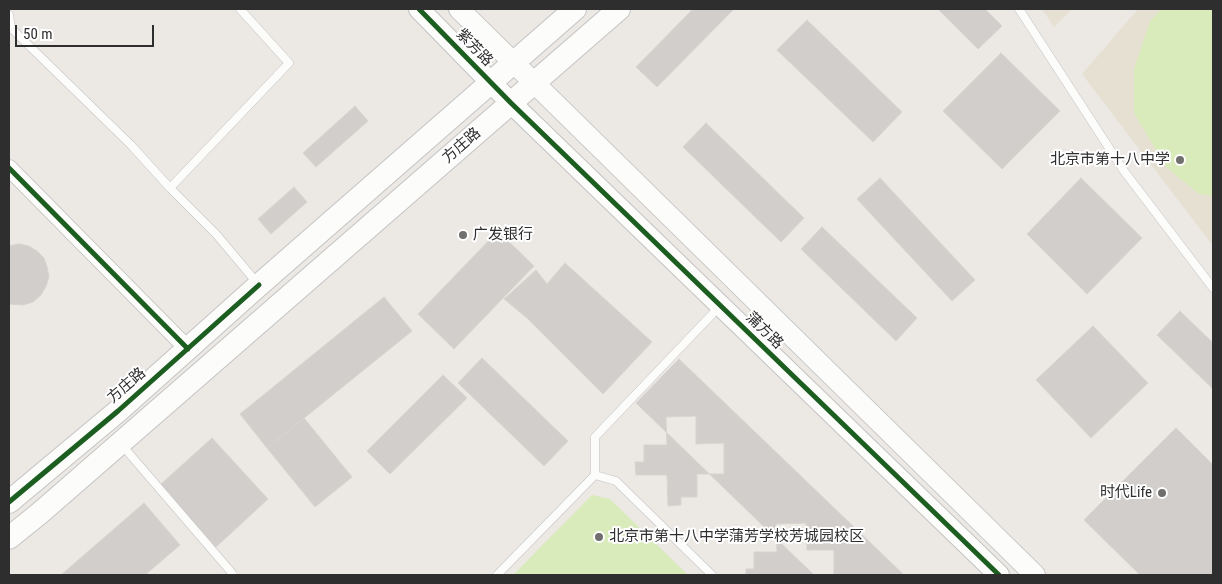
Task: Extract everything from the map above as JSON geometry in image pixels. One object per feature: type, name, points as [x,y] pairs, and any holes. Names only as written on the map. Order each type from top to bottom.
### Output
[{"type":"main road","name":"方庄路","points":[[9,502],[118,411],[575,9]]},
{"type":"main road","name":"方庄路","points":[[9,538],[619,9]]},
{"type":"street","name":"紫芳路","points":[[419,9],[511,103]]},
{"type":"street","name":"紫芳路","points":[[459,9],[534,83]]},
{"type":"street","name":"蒲方路","points":[[534,83],[1035,575]]},
{"type":"street","name":"蒲方路","points":[[511,103],[999,575]]},
{"type":"street","points":[[9,168],[188,349]]},
{"type":"lane","points":[[170,188],[289,63],[240,9]]},
{"type":"lane","points":[[1019,9],[1124,171],[1213,288]]},
{"type":"lane","points":[[9,14],[11,28],[131,145],[216,234],[259,285]]},
{"type":"lane","points":[[497,575],[596,475],[595,437],[720,306]]},
{"type":"lane","points":[[120,442],[232,573],[231,575]]},
{"type":"lane","points":[[596,475],[616,481],[712,575]]},
{"type":"shaded area","points":[[1042,9],[1072,9],[1054,27]]},
{"type":"shaded area","name":"北京市第十八中学","points":[[1138,9],[1213,9],[1213,246],[1082,74]]},
{"type":"green space","name":"北京市第十八中学","points":[[1161,9],[1213,9],[1213,196],[1199,194],[1166,167],[1134,113],[1134,69],[1150,21]]},
{"type":"green space","name":"北京市第十八中学蒲芳学校芳城园校区","points":[[592,495],[610,499],[688,575],[513,575]]},
{"type":"building","points":[[693,9],[733,10],[657,87],[636,67]]},
{"type":"building","points":[[938,9],[985,9],[1002,26],[978,49]]},
{"type":"building","points":[[807,20],[902,112],[873,142],[777,50]]},
{"type":"building","points":[[1001,53],[1060,111],[1002,169],[943,111]]},
{"type":"building","points":[[355,106],[368,121],[316,167],[303,153]]},
{"type":"building","points":[[706,123],[804,218],[781,242],[683,147]]},
{"type":"building","points":[[880,178],[975,280],[952,301],[857,199]]},
{"type":"building","points":[[1081,178],[1142,238],[1087,294],[1027,234]]},
{"type":"building","points":[[294,187],[307,202],[271,234],[258,219]]},
{"type":"building","points":[[822,227],[917,318],[896,341],[801,249]]},
{"type":"building","points":[[498,231],[534,266],[454,349],[418,314]]},
{"type":"building","points":[[19,244],[29,246],[44,258],[49,277],[41,295],[33,302],[23,305],[9,304],[9,246]]},
{"type":"building","points":[[565,263],[652,342],[603,394],[527,318],[504,299],[536,270],[547,284]]},
{"type":"building","points":[[384,297],[412,331],[267,448],[240,414]]},
{"type":"building","points":[[1180,311],[1213,343],[1213,389],[1157,335]]},
{"type":"building","points":[[1093,326],[1148,383],[1091,438],[1036,380]]},
{"type":"building","points":[[482,358],[568,441],[544,466],[458,383]]},
{"type":"building","points":[[679,359],[904,575],[814,575],[636,403]]},
{"type":"building","points":[[443,375],[467,398],[390,474],[367,451]]},
{"type":"building","points":[[696,416],[696,444],[724,443],[724,474],[697,474],[697,497],[681,497],[681,505],[668,506],[667,475],[636,475],[635,462],[644,462],[644,445],[667,445],[666,417]]},
{"type":"building","points":[[304,418],[352,477],[315,507],[267,448]]},
{"type":"building","name":"时代Life","points":[[1176,428],[1213,465],[1213,575],[1140,575],[1084,520]]},
{"type":"building","points":[[212,438],[268,499],[216,547],[160,485]]},
{"type":"building","points":[[144,503],[180,545],[145,575],[61,575]]},
{"type":"building","points":[[806,523],[807,550],[834,550],[834,575],[746,575],[746,569],[754,569],[754,552],[777,552],[776,524]]},
{"type":"cycle path","points":[[419,9],[511,103],[999,575]]},
{"type":"cycle path","points":[[9,168],[188,349]]},
{"type":"cycle path","points":[[9,502],[118,411],[259,285]]},
{"type":"place","name":"北京市第十八中学","points":[[1180,160]]},
{"type":"place","name":"广发银行","points":[[463,235]]},
{"type":"place","name":"时代Life","points":[[1162,493]]},
{"type":"place","name":"北京市第十八中学蒲芳学校芳城园校区","points":[[599,537]]}]
